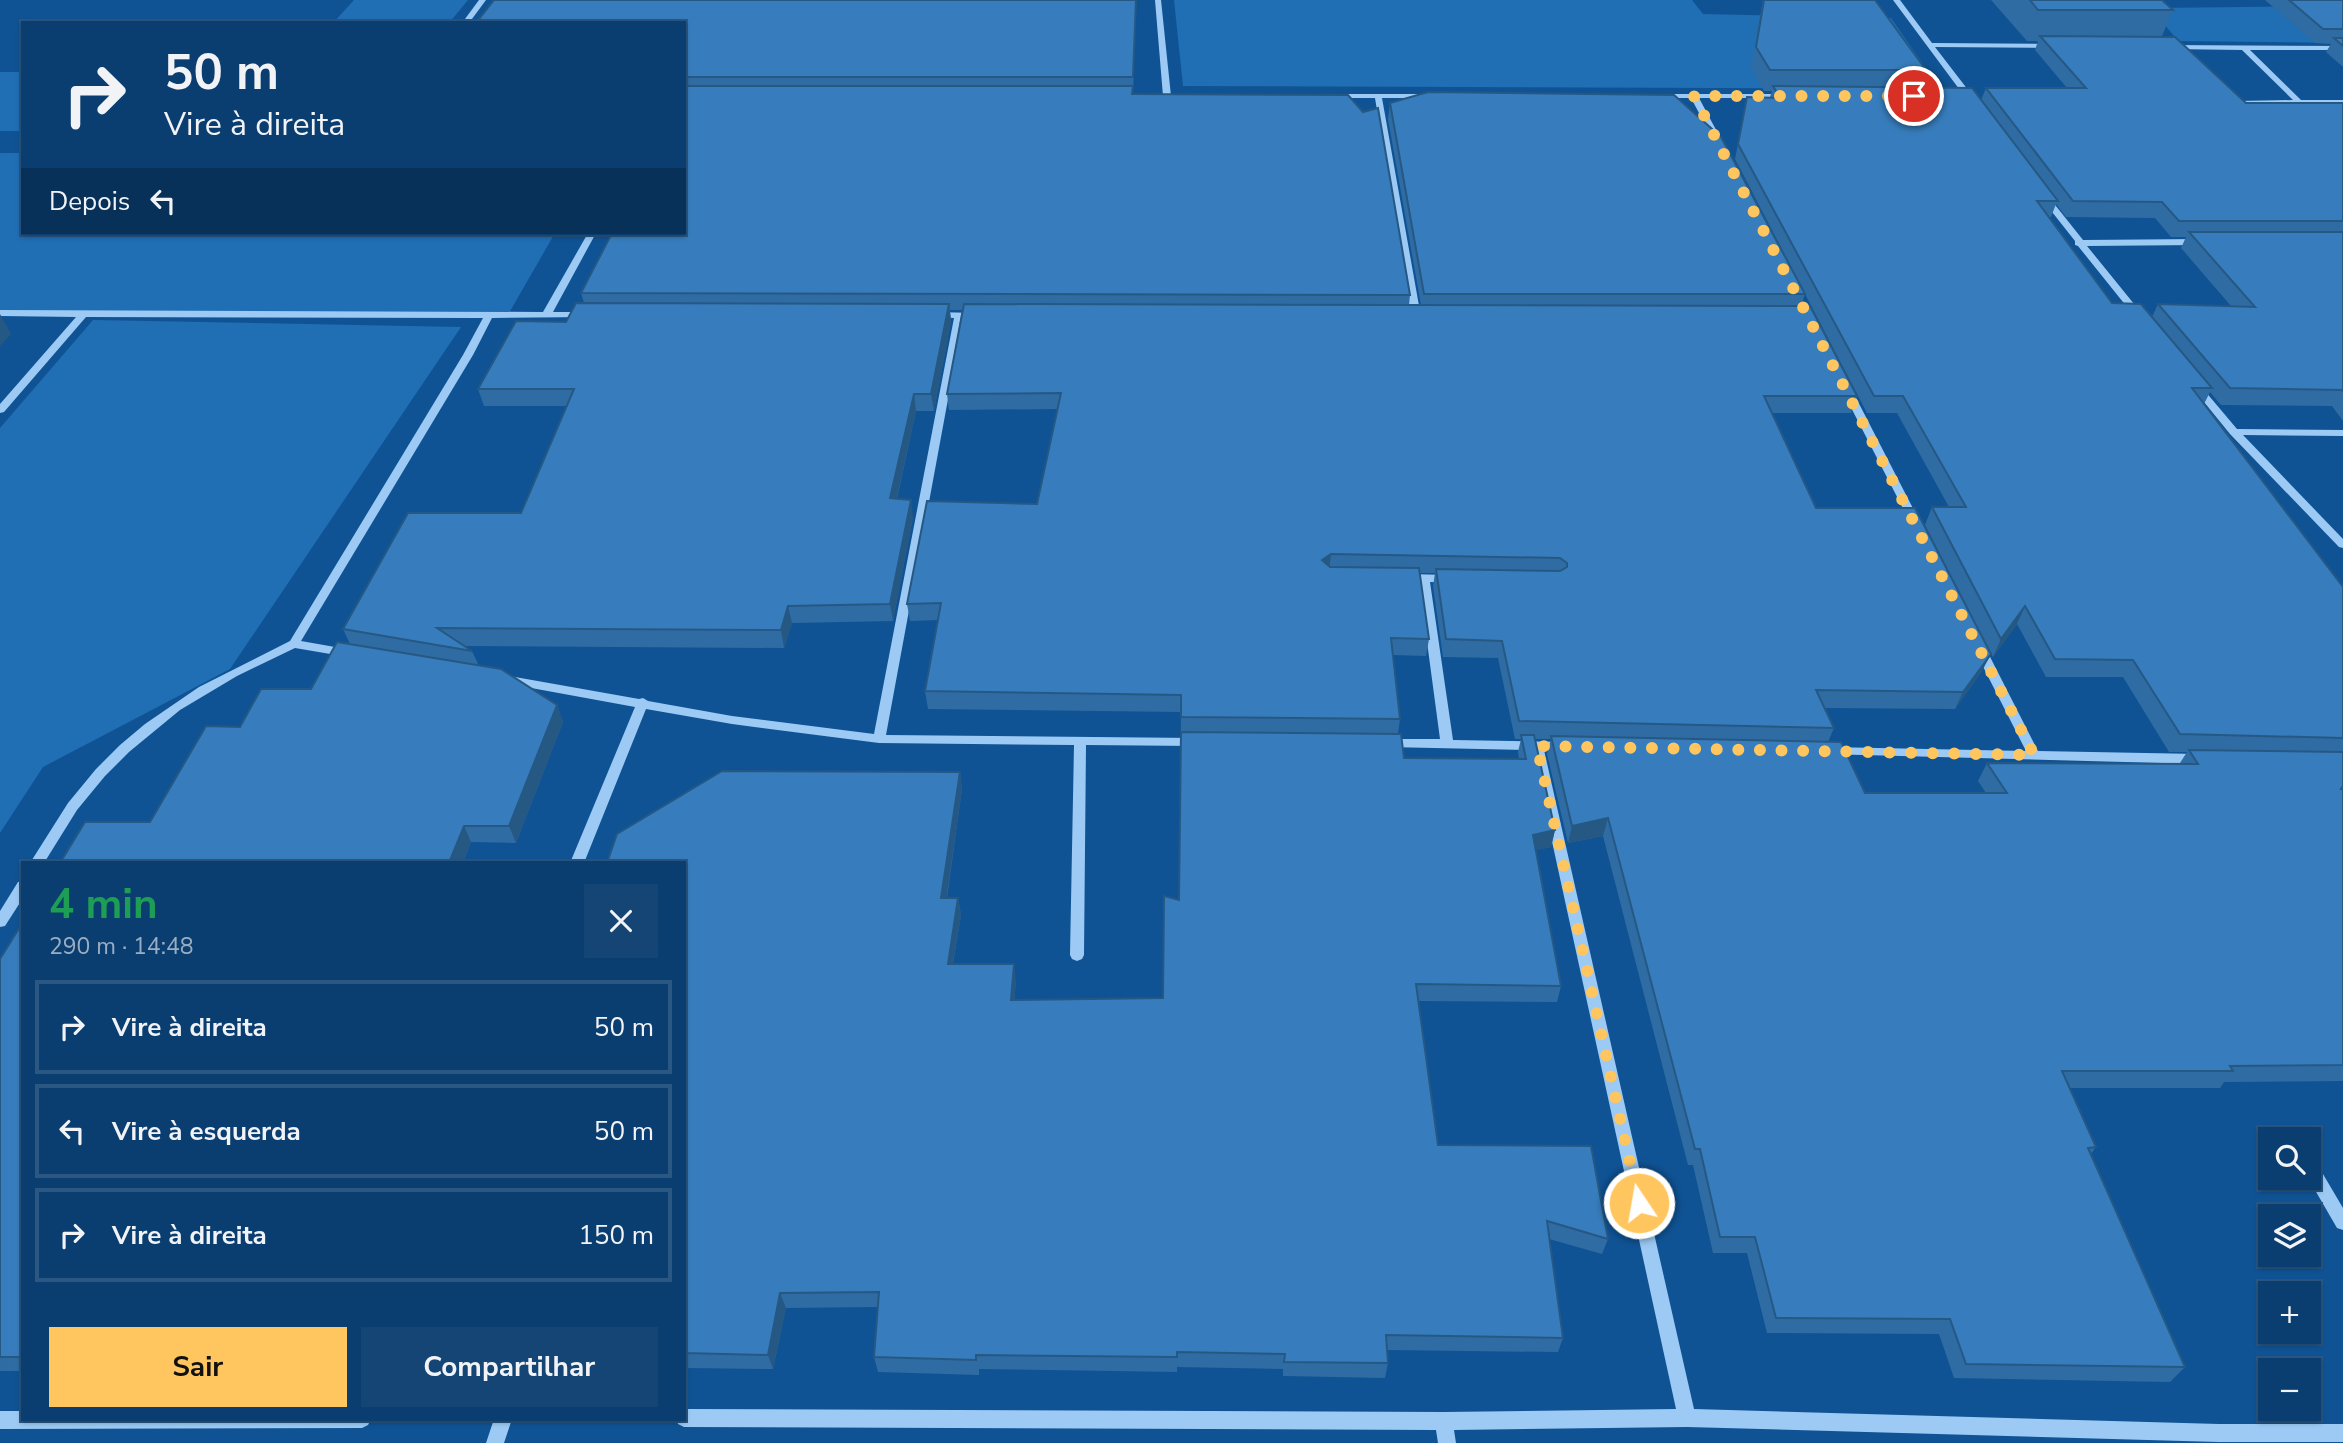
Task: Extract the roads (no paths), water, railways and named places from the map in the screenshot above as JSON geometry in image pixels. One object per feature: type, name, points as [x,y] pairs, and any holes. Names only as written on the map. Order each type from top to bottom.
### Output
[{"type":"street","points":[[467,21],[483,0]]},
{"type":"street","points":[[1158,0],[1167,96]]},
{"type":"street","points":[[1896,0],[1977,107]]},
{"type":"street","points":[[1932,45],[2054,46]]},
{"type":"street","points":[[2162,47],[2343,48]]},
{"type":"street","points":[[2243,47],[2299,102]]},
{"type":"street","points":[[1153,96],[1180,96]]},
{"type":"street","points":[[1325,96],[1433,96]]},
{"type":"street","points":[[1378,96],[1416,317]]},
{"type":"street","points":[[1653,96],[1790,96]]},
{"type":"street","points":[[1694,96],[1720,145]]},
{"type":"street","points":[[1955,96],[1969,96]]},
{"type":"street","points":[[2238,103],[2343,102]]},
{"type":"street","points":[[2039,190],[2078,243],[2147,327]]},
{"type":"street","points":[[547,314],[591,235]]},
{"type":"street","points":[[2078,243],[2204,242]]},
{"type":"street","points":[[0,313],[602,314]]},
{"type":"street","points":[[0,410],[83,314]]},
{"type":"street","points":[[294,644],[468,355],[489,315]]},
{"type":"street","points":[[918,315],[987,316]]},
{"type":"street","points":[[879,740],[959,316]]},
{"type":"street","points":[[1402,317],[1430,317]]},
{"type":"street","points":[[1841,377],[1922,536]]},
{"type":"street","points":[[2191,380],[2234,432],[2343,545]]},
{"type":"street","points":[[2234,432],[2343,433]]},
{"type":"street","points":[[1397,578],[1464,579]]},
{"type":"street","points":[[1424,578],[1447,744]]},
{"type":"street","points":[[1972,633],[2034,755]]},
{"type":"street","points":[[38,861],[77,799],[128,745],[180,702],[234,670],[294,644],[361,655]]},
{"type":"street","points":[[496,678],[643,702],[732,720],[879,740],[1202,742]]},
{"type":"street","points":[[578,861],[643,702]]},
{"type":"street","points":[[1077,955],[1080,742]]},
{"type":"street","points":[[1379,743],[1578,746]]},
{"type":"street","points":[[1537,746],[1687,1418]]},
{"type":"street","points":[[1813,751],[2208,760]]},
{"type":"street","points":[[0,922],[21,889]]},
{"type":"street","points":[[2321,1186],[2343,1223]]},
{"type":"street","points":[[686,1418],[1444,1421],[1687,1418],[2222,1438],[2343,1433]]},
{"type":"street","points":[[0,1420],[21,1420]]},
{"type":"street","points":[[495,1443],[502,1421]]},
{"type":"street","points":[[1444,1421],[1447,1443]]}]
